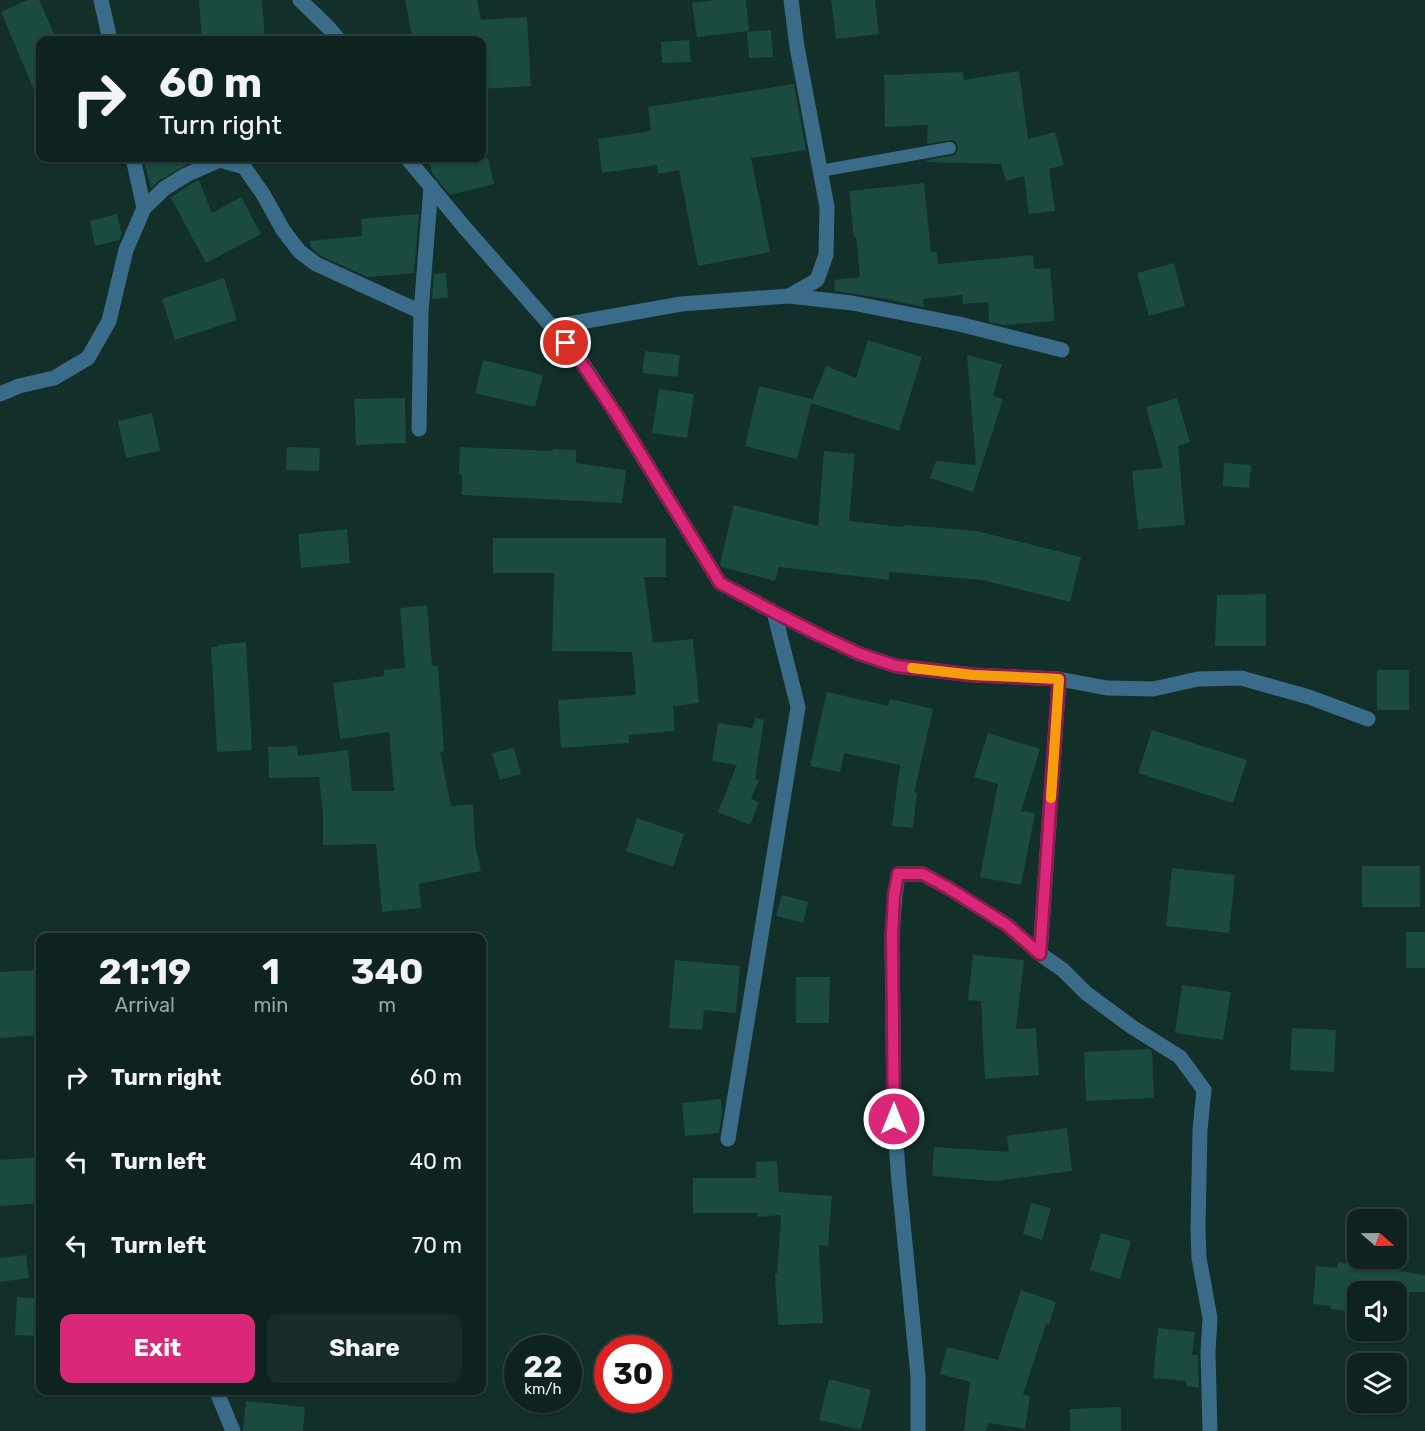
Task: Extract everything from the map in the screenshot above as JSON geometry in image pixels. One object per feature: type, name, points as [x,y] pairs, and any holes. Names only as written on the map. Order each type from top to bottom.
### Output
[{"type":"street","points":[[101,0],[109,36]]},
{"type":"street","points":[[300,0],[336,36]]},
{"type":"street","points":[[789,296],[817,280],[826,255],[827,207],[797,47],[791,0]]},
{"type":"street","points":[[135,162],[144,208]]},
{"type":"street","points":[[0,394],[19,386],[54,378],[88,358],[109,321],[126,250],[144,208],[165,188],[186,175],[215,162]]},
{"type":"street","points":[[227,162],[244,167],[298,251],[316,264],[421,312]]},
{"type":"street","points":[[410,162],[579,359],[616,414],[720,583],[860,654],[896,666],[973,675],[1059,679],[1107,688],[1153,689],[1198,679],[1241,678],[1309,697],[1368,719]]},
{"type":"street","points":[[419,429],[421,312],[431,186]]},
{"type":"street","points":[[552,327],[681,304],[789,296],[852,303],[960,324],[1062,350]]},
{"type":"street","points":[[728,1139],[798,707],[774,612]]},
{"type":"street","points":[[1040,954],[1059,679]]},
{"type":"street","points":[[918,1431],[918,1377],[894,1119],[892,935],[894,896],[898,874],[923,874],[1007,925],[1040,954],[1063,970],[1086,993],[1132,1027],[1180,1057],[1204,1090],[1200,1130],[1198,1229],[1199,1258],[1210,1318],[1208,1352],[1210,1431]]},
{"type":"street","points":[[218,1395],[233,1431]]},
{"type":"lane","points":[[820,171],[950,148]]},
{"type":"building","points":[[28,0],[39,0],[55,36],[36,36],[36,95],[1,12]]},
{"type":"building","points":[[199,0],[262,0],[265,36],[202,36]]},
{"type":"building","points":[[405,0],[477,0],[481,20],[527,17],[531,86],[486,89],[486,36],[412,36]]},
{"type":"building","points":[[746,0],[749,31],[697,37],[692,3]]},
{"type":"building","points":[[831,0],[875,0],[879,34],[836,39]]},
{"type":"building","points":[[771,30],[773,57],[749,58],[747,32]]},
{"type":"building","points":[[689,40],[691,62],[662,63],[661,42]]},
{"type":"building","points":[[1019,71],[1028,139],[1055,132],[1064,165],[1049,169],[1055,211],[1029,214],[1024,176],[1006,181],[1001,164],[927,162],[927,160],[955,155],[958,147],[952,140],[927,144],[928,125],[885,127],[884,75],[963,72],[964,80]]},
{"type":"building","points":[[794,84],[806,150],[751,158],[770,252],[698,266],[679,170],[658,174],[657,165],[602,173],[598,139],[651,131],[648,107]]},
{"type":"building","points":[[488,158],[494,184],[450,195],[432,173],[430,162],[486,162]]},
{"type":"building","points":[[144,162],[191,162],[160,180],[151,188]]},
{"type":"building","points":[[199,180],[212,213],[241,197],[261,234],[206,263],[171,198],[167,200]]},
{"type":"building","points":[[924,183],[931,252],[937,252],[938,264],[1033,255],[1034,269],[1050,268],[1055,321],[1004,325],[989,322],[988,302],[963,304],[962,295],[923,299],[924,307],[835,291],[834,280],[860,277],[849,191]]},
{"type":"building","points":[[117,214],[122,235],[119,240],[95,246],[90,221]]},
{"type":"building","points":[[419,214],[414,273],[368,277],[321,256],[311,248],[310,241],[362,236],[361,219]]},
{"type":"building","points":[[1174,263],[1185,306],[1149,316],[1137,273]]},
{"type":"building","points":[[446,273],[448,298],[432,299],[434,274]]},
{"type":"building","points":[[224,278],[237,320],[175,340],[162,299]]},
{"type":"building","points":[[868,340],[922,357],[899,431],[811,403],[797,459],[745,446],[759,386],[812,399],[812,401],[826,366],[856,378]]},
{"type":"building","points":[[645,351],[680,355],[677,377],[642,373]]},
{"type":"building","points":[[967,355],[1002,364],[993,396],[1003,399],[973,492],[930,478],[936,461],[976,465]]},
{"type":"building","points":[[483,360],[543,375],[535,407],[475,393]]},
{"type":"building","points":[[659,389],[694,394],[687,438],[652,433]]},
{"type":"building","points":[[405,398],[406,443],[356,445],[354,399]]},
{"type":"building","points":[[1177,398],[1190,442],[1178,446],[1185,525],[1138,529],[1132,471],[1163,468],[1146,407]]},
{"type":"building","points":[[152,413],[160,451],[126,458],[118,421]]},
{"type":"building","points":[[287,447],[320,448],[319,471],[286,470]]},
{"type":"building","points":[[460,447],[576,450],[576,463],[626,470],[622,503],[462,495],[462,474],[459,474]]},
{"type":"building","points":[[824,451],[855,454],[849,521],[977,531],[1081,557],[1070,602],[982,580],[889,572],[889,580],[779,567],[775,581],[722,567],[720,564],[734,505],[818,526]]},
{"type":"building","points":[[1224,463],[1251,465],[1249,488],[1223,486]]},
{"type":"building","points":[[347,529],[350,563],[301,568],[298,534]]},
{"type":"building","points":[[493,538],[666,538],[666,577],[644,577],[653,643],[693,639],[699,703],[673,706],[675,731],[629,735],[629,743],[561,748],[558,700],[636,695],[632,652],[552,651],[554,573],[493,573]]},
{"type":"building","points":[[1266,594],[1266,646],[1215,646],[1217,595]]},
{"type":"building","points":[[427,605],[432,666],[438,666],[444,751],[440,752],[451,806],[473,804],[475,843],[481,871],[419,884],[421,908],[382,912],[376,844],[323,845],[323,814],[319,777],[269,778],[268,747],[297,746],[298,756],[348,750],[352,791],[394,791],[389,732],[340,739],[333,683],[384,676],[384,670],[405,668],[400,608]]},
{"type":"building","points":[[246,642],[252,750],[217,752],[211,647]]},
{"type":"building","points":[[1377,670],[1409,670],[1409,710],[1377,710]]},
{"type":"building","points":[[827,692],[888,706],[890,699],[933,709],[914,793],[917,793],[913,828],[892,826],[900,765],[844,753],[840,772],[810,766]]},
{"type":"building","points":[[756,718],[764,720],[755,779],[759,780],[751,799],[759,802],[750,825],[718,812],[737,765],[712,761],[718,723],[752,728]]},
{"type":"building","points":[[1152,730],[1247,760],[1233,803],[1138,773]]},
{"type":"building","points":[[988,733],[1040,749],[1021,811],[1035,813],[1021,885],[980,877],[998,784],[974,777]]},
{"type":"building","points":[[514,748],[521,774],[500,780],[492,753]]},
{"type":"building","points":[[637,818],[684,834],[673,867],[626,851]]},
{"type":"building","points":[[1362,866],[1420,866],[1420,907],[1362,907]]},
{"type":"building","points":[[1172,868],[1235,875],[1229,933],[1166,926]]},
{"type":"building","points":[[782,895],[808,902],[803,923],[776,916]]},
{"type":"building","points":[[1406,932],[1425,932],[1425,968],[1406,968]]},
{"type":"building","points":[[973,955],[1024,960],[1016,1029],[1036,1028],[1039,1075],[985,1079],[981,1001],[968,1000]]},
{"type":"building","points":[[675,960],[740,966],[736,1013],[704,1010],[702,1030],[669,1028]]},
{"type":"building","points":[[35,970],[36,1035],[0,1038],[0,972]]},
{"type":"building","points":[[796,977],[830,977],[829,1023],[796,1023]]},
{"type":"building","points":[[1182,985],[1231,992],[1223,1040],[1175,1033]]},
{"type":"building","points":[[1292,1028],[1336,1030],[1334,1072],[1290,1070]]},
{"type":"building","points":[[1149,1049],[1152,1051],[1154,1098],[1086,1101],[1084,1052]]},
{"type":"building","points":[[721,1099],[719,1133],[685,1136],[682,1103]]},
{"type":"building","points":[[1067,1128],[1072,1171],[994,1181],[932,1176],[934,1147],[1009,1152],[1007,1136]]},
{"type":"building","points":[[36,1157],[36,1203],[0,1206],[0,1160]]},
{"type":"building","points":[[777,1161],[779,1192],[832,1196],[828,1246],[819,1245],[823,1323],[778,1325],[775,1274],[777,1274],[781,1215],[758,1217],[758,1213],[693,1213],[693,1178],[756,1178],[756,1162]]},
{"type":"building","points":[[1031,1203],[1051,1208],[1042,1240],[1023,1234]]},
{"type":"building","points":[[1101,1233],[1131,1241],[1120,1279],[1090,1270]]},
{"type":"building","points":[[26,1255],[29,1278],[0,1282],[0,1258]]},
{"type":"building","points":[[1338,1262],[1347,1263],[1347,1269],[1385,1269],[1425,1275],[1425,1292],[1407,1292],[1407,1281],[1347,1281],[1347,1311],[1331,1309],[1331,1306],[1313,1304],[1316,1266],[1337,1268]]},
{"type":"building","points":[[1021,1290],[1056,1302],[1049,1325],[1046,1324],[1023,1395],[1030,1396],[1025,1429],[988,1423],[986,1431],[964,1431],[970,1382],[940,1374],[947,1347],[998,1360]]},
{"type":"building","points":[[17,1297],[36,1299],[36,1336],[15,1335]]},
{"type":"building","points":[[1158,1328],[1195,1332],[1192,1355],[1198,1355],[1199,1388],[1186,1386],[1186,1381],[1153,1378]]},
{"type":"building","points":[[829,1379],[871,1390],[861,1430],[819,1420]]},
{"type":"building","points":[[246,1401],[305,1407],[303,1431],[243,1431]]},
{"type":"building","points":[[1121,1407],[1121,1431],[1070,1431],[1070,1409]]},
{"type":"slow traffic","points":[[912,668],[973,675],[1059,679],[1051,798]]},
{"type":"route","points":[[566,343],[616,414],[720,583],[819,635],[860,654],[896,666],[973,675],[1059,679],[1040,954],[1007,925],[950,889],[923,874],[898,874],[894,896],[892,935],[894,1119]]}]
